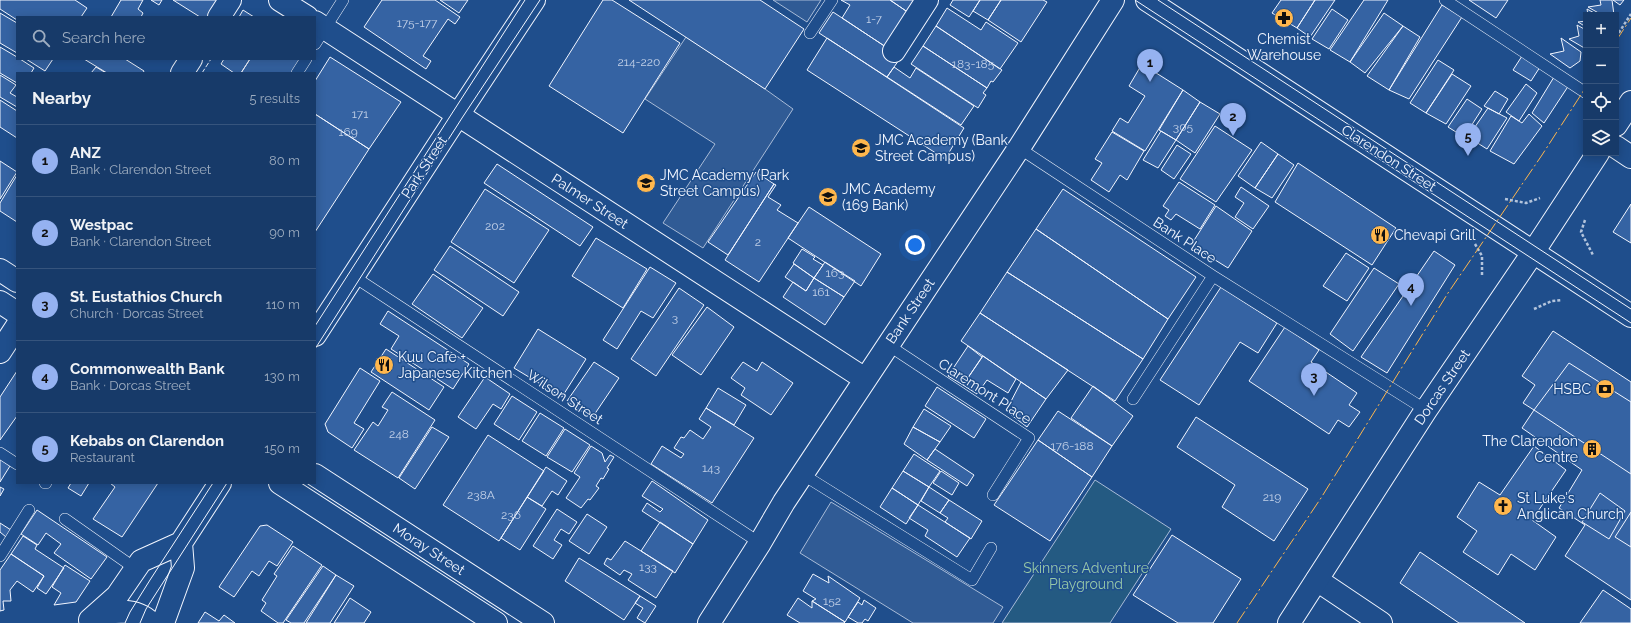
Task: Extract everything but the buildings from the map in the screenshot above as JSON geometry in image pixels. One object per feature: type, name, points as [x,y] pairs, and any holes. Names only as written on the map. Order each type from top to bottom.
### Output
[{"type":"street","points":[[220,16],[230,0]]},
{"type":"street","name":"Palmer Street","points":[[280,0],[300,16]]},
{"type":"street","name":"Park Street","points":[[316,333],[458,114],[534,0]]},
{"type":"street","points":[[894,51],[927,0]]},
{"type":"street","name":"Bank Street","points":[[709,623],[802,474],[1019,148],[1113,0]]},
{"type":"street","name":"Clarendon Street","points":[[1147,0],[1631,316]]},
{"type":"street","name":"Palmer Street","points":[[316,29],[458,114],[865,379]]},
{"type":"street","points":[[183,72],[191,60]]},
{"type":"street","points":[[1619,150],[1631,157]]},
{"type":"street","name":"Dorcas Street","points":[[1289,623],[1426,410],[1534,252],[1596,156]]},
{"type":"street","points":[[0,270],[16,280]]},
{"type":"street","points":[[0,302],[16,312]]},
{"type":"street","points":[[0,352],[16,328]]},
{"type":"street","name":"Moray Street","points":[[316,476],[543,623]]},
{"type":"street","points":[[88,622],[117,596],[141,561],[181,543],[219,484]]},
{"type":"street","name":"Moray Street","points":[[282,484],[496,623]]},
{"type":"street","points":[[162,623],[183,568],[181,543]]},
{"type":"street","points":[[1317,580],[1381,623]]},
{"type":"street","points":[[88,622],[96,616],[109,612],[123,611],[138,614],[151,623]]},
{"type":"lane","points":[[316,27],[343,0]]},
{"type":"lane","points":[[810,33],[832,0]]},
{"type":"lane","points":[[1445,0],[1583,91]]},
{"type":"lane","points":[[298,72],[305,60]]},
{"type":"lane","name":"Bank Place","points":[[1019,148],[1213,276],[1133,399]]},
{"type":"lane","name":"Wilson Street","points":[[353,276],[760,543]]},
{"type":"lane","points":[[1213,276],[1426,410]]},
{"type":"lane","name":"Claremont Place","points":[[888,345],[1029,438],[993,495]]},
{"type":"lane","points":[[0,453],[16,463]]},
{"type":"lane","points":[[802,474],[972,580],[991,548]]},
{"type":"lane","points":[[0,556],[29,510]]},
{"type":"lane","points":[[66,519],[136,569]]},
{"type":"path","points":[[1619,32],[1631,14]]},
{"type":"path","points":[[1505,199],[1526,203],[1544,197]]},
{"type":"path","points":[[1585,220],[1581,232],[1593,255]]},
{"type":"path","points":[[1475,244],[1482,256],[1482,275]]},
{"type":"path","points":[[1534,308],[1552,301],[1562,300]]},
{"type":"green space","name":"Skinners Adventure Playground","points":[[1095,480],[1171,529],[1110,623],[1002,623]]},
{"type":"shaded area","points":[[773,0],[821,0],[807,22]]},
{"type":"shaded area","points":[[686,37],[793,109],[703,248],[663,223],[715,144],[645,99]]},
{"type":"shaded area","points":[[831,502],[1003,607],[993,623],[913,623],[800,553]]},
{"type":"tram line","points":[[316,324],[525,0]]},
{"type":"tram line","points":[[316,347],[462,118],[540,0]]},
{"type":"tram line","points":[[1135,0],[1631,323]]},
{"type":"tram line","points":[[1158,0],[1631,309]]},
{"type":"tram line","points":[[125,623],[130,612],[150,580],[212,484]]},
{"type":"tram line","points":[[140,623],[146,609],[226,484]]},
{"type":"fence","points":[[203,72],[210,60]]},
{"type":"power","points":[[1619,36],[1631,18]]},
{"type":"power","points":[[1237,623],[1321,498],[1448,293],[1542,155],[1583,92]]},
{"type":"place","name":"Chemist Warehouse","points":[[1284,18]]},
{"type":"place","name":"ANZ","points":[[1150,82]]},
{"type":"place","name":"Westpac","points":[[1233,136]]},
{"type":"place","name":"JMC Academy (Bank Street Campus)","points":[[861,148]]},
{"type":"place","name":"Kebabs on Clarendon","points":[[1468,156]]},
{"type":"place","name":"JMC Academy (Park Street Campus)","points":[[646,183]]},
{"type":"place","name":"JMC Academy (169 Bank)","points":[[828,197]]},
{"type":"place","name":"Chevapi Grill","points":[[1380,235]]},
{"type":"place","name":"Commonwealth Bank","points":[[1411,306]]},
{"type":"place","name":"Kuu Cafe + Japanese Kitchen","points":[[384,365]]},
{"type":"place","name":"HSBC","points":[[1605,389]]},
{"type":"place","name":"St. Eustathios Church","points":[[1314,396]]},
{"type":"place","name":"The Clarendon Centre","points":[[1592,449]]},
{"type":"place","name":"St Luke's Anglican Church","points":[[1503,506]]}]
